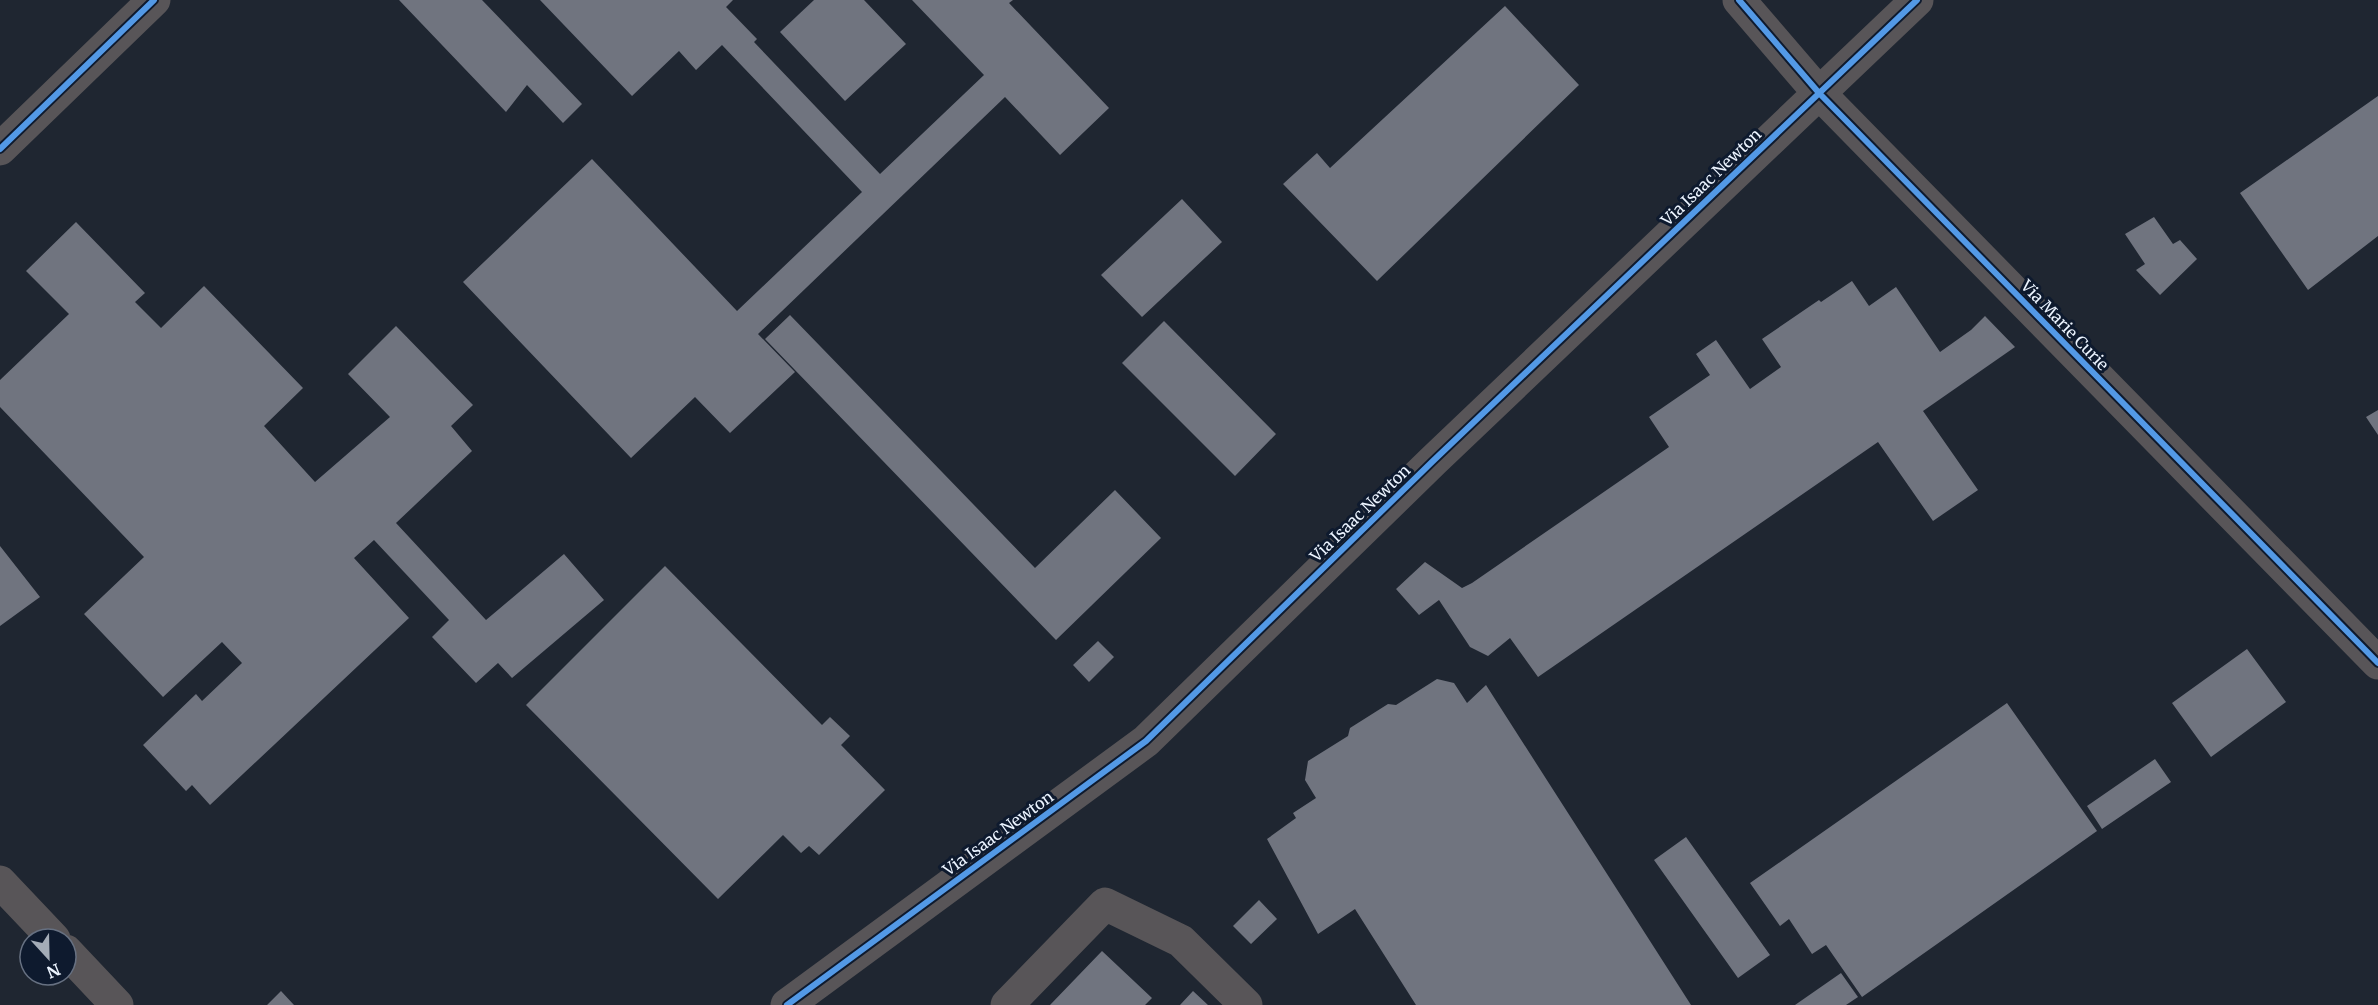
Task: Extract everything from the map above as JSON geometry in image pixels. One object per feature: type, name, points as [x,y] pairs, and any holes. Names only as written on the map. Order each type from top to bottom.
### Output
[{"type":"street","points":[[0,149],[154,0]]},
{"type":"street","name":"Via Marie Curie","points":[[1739,0],[1819,93],[2378,663]]},
{"type":"street","name":"Via Isaac Newton","points":[[787,1005],[1146,741],[1433,460],[1917,0]]},
{"type":"street","points":[[0,882],[43,927]]},
{"type":"street","points":[[1007,1005],[1105,904],[1181,941],[1246,1005]]},
{"type":"street","points":[[78,964],[117,1005]]},
{"type":"building","points":[[399,0],[482,0],[582,104],[563,123],[527,85],[506,112]]},
{"type":"building","points":[[540,0],[733,0],[726,7],[757,39],[754,42],[880,174],[984,75],[912,0],[1013,0],[1009,3],[1109,108],[1060,155],[1005,97],[758,334],[795,372],[730,433],[695,397],[631,458],[463,282],[592,159],[737,311],[862,192],[722,45],[696,70],[679,51],[632,96]]},
{"type":"building","points":[[814,0],[864,0],[906,44],[845,101],[780,32]]},
{"type":"building","points":[[1505,6],[1579,85],[1377,281],[1283,184],[1317,153],[1330,168]]},
{"type":"building","points":[[2378,96],[2378,236],[2308,290],[2240,193]]},
{"type":"building","points":[[1182,199],[1222,242],[1142,317],[1101,275]]},
{"type":"building","points":[[2154,217],[2173,244],[2180,240],[2197,259],[2160,295],[2136,270],[2145,264],[2125,234]]},
{"type":"building","points":[[76,222],[145,293],[135,302],[161,328],[204,286],[303,388],[264,426],[315,482],[390,417],[348,374],[396,326],[473,405],[451,426],[472,451],[396,523],[486,620],[564,554],[604,600],[512,678],[498,663],[476,683],[432,637],[449,620],[374,540],[354,558],[409,618],[210,805],[192,785],[186,791],[143,745],[196,694],[202,701],[242,663],[222,642],[163,697],[84,614],[144,557],[0,407],[0,380],[69,314],[26,271]]},
{"type":"building","points":[[1852,281],[1869,306],[1896,287],[1940,352],[1971,330],[1985,316],[2015,347],[1923,411],[1978,490],[1933,521],[1878,442],[1538,677],[1510,638],[1488,656],[1470,647],[1439,600],[1419,615],[1396,589],[1425,562],[1462,588],[1472,583],[1669,447],[1649,417],[1710,375],[1696,354],[1716,340],[1750,389],[1781,367],[1762,339],[1819,300],[1821,302]]},
{"type":"building","points":[[790,315],[1035,568],[1115,490],[1161,538],[1056,640],[765,339]]},
{"type":"building","points":[[1164,321],[1276,434],[1235,476],[1122,363]]},
{"type":"building","points":[[2378,410],[2378,435],[2366,417]]},
{"type":"building","points":[[0,546],[40,597],[0,626]]},
{"type":"building","points":[[665,566],[822,725],[830,717],[850,736],[841,745],[885,790],[819,855],[809,846],[801,853],[783,835],[718,899],[526,705]]},
{"type":"building","points":[[1098,641],[1114,657],[1089,682],[1073,665]]},
{"type":"building","points":[[2247,649],[2286,702],[2211,757],[2172,703]]},
{"type":"building","points":[[1437,679],[1454,683],[1467,703],[1486,685],[1691,1005],[1416,1005],[1355,909],[1318,934],[1267,839],[1296,818],[1293,813],[1316,798],[1305,780],[1308,761],[1348,736],[1350,728],[1388,704],[1396,705]]},
{"type":"building","points":[[2007,703],[2097,831],[1862,997],[1826,945],[1812,954],[1789,919],[1780,926],[1750,883]]},
{"type":"building","points":[[2155,759],[2171,782],[2102,829],[2087,806]]},
{"type":"building","points":[[1686,837],[1770,955],[1738,978],[1654,860]]},
{"type":"building","points":[[1259,900],[1277,919],[1251,944],[1233,926]]},
{"type":"building","points":[[1102,951],[1152,998],[1145,1005],[1050,1005]]},
{"type":"building","points":[[1841,973],[1858,997],[1846,1005],[1795,1005]]},
{"type":"building","points":[[281,991],[294,1005],[267,1005]]},
{"type":"building","points":[[1193,991],[1208,1005],[1180,1005]]},
{"type":"cycle path","points":[[0,149],[154,0]]},
{"type":"cycle path","points":[[1739,0],[1819,93],[2378,663]]},
{"type":"cycle path","points":[[787,1005],[1146,741],[1433,461],[1917,0]]}]
